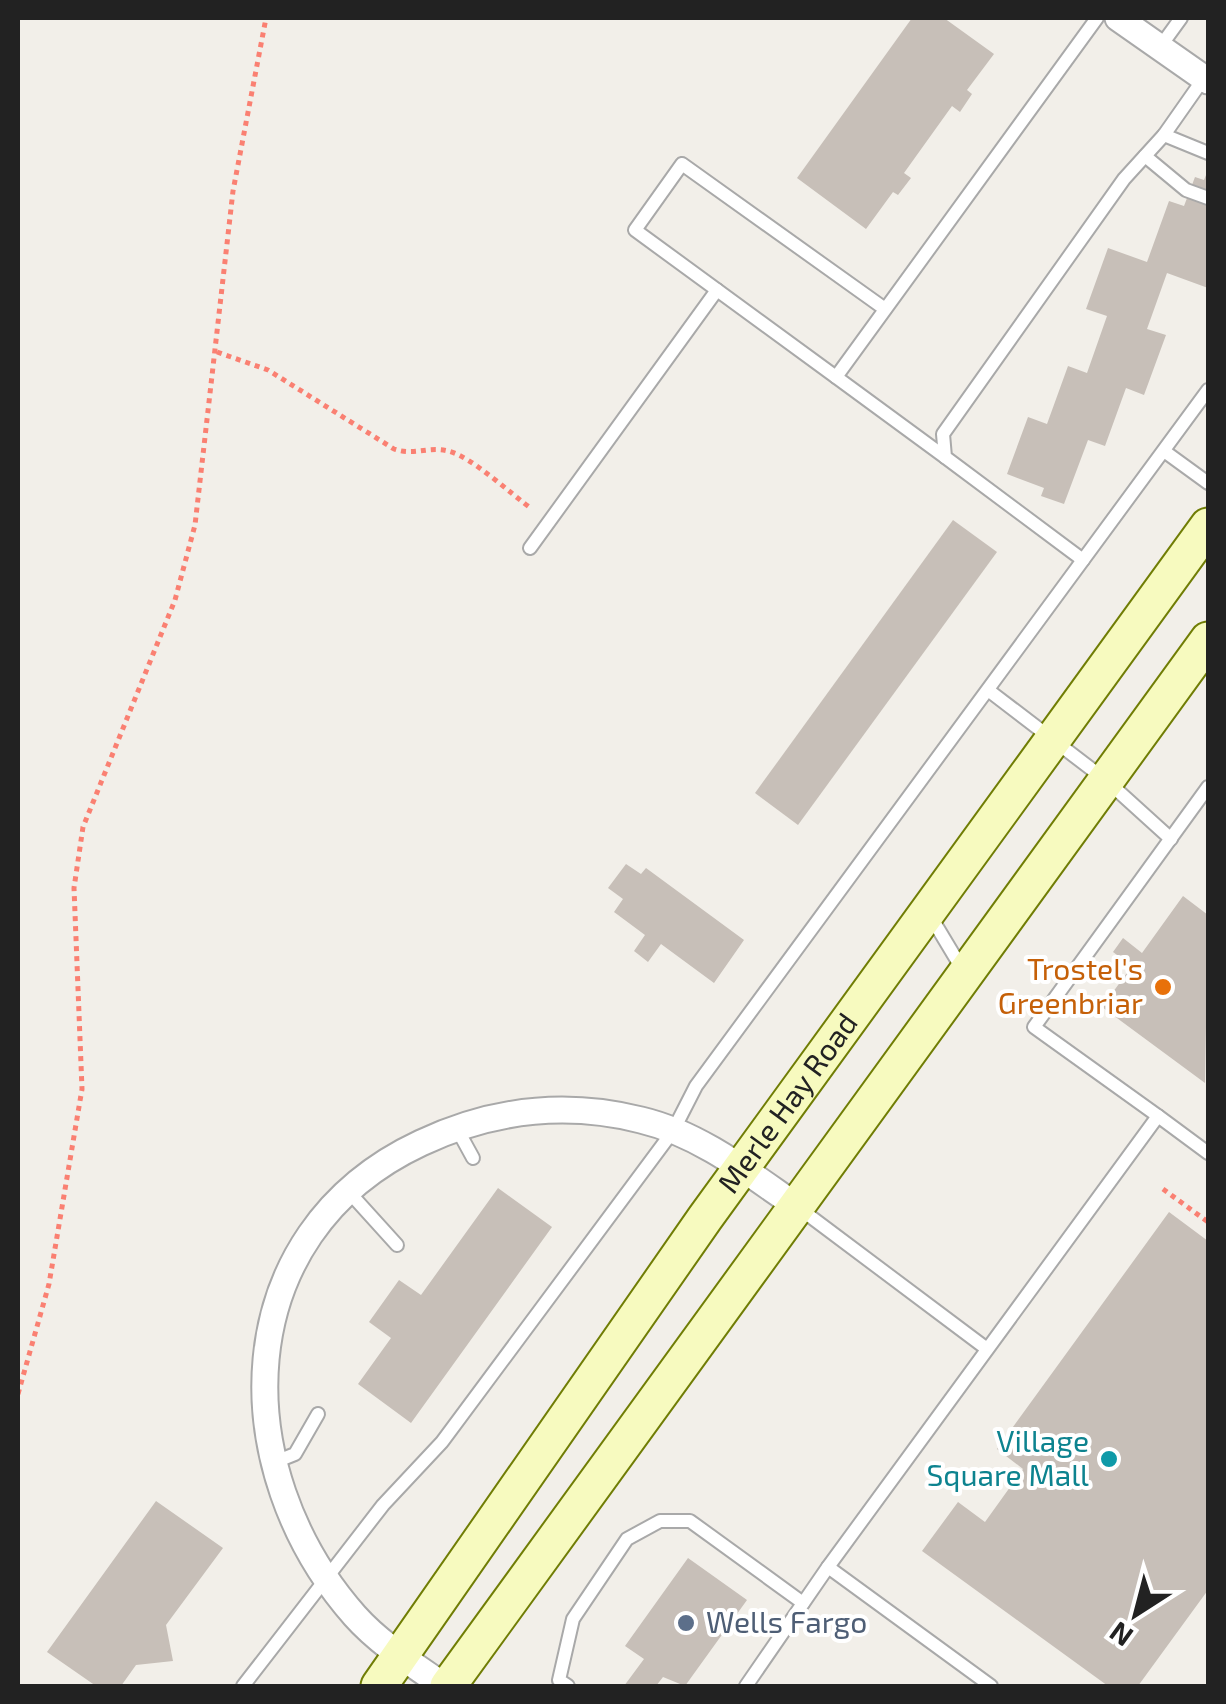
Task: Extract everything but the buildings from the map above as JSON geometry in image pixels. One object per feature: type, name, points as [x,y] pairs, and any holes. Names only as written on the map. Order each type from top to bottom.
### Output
[{"type":"main road","name":"Merle Hay Road","points":[[379,1686],[742,1169],[1208,526]]},
{"type":"main road","points":[[446,1686],[799,1208],[1208,640]]},
{"type":"street","points":[[1118,18],[1206,80]]},
{"type":"street","points":[[446,1686],[400,1656],[356,1618],[310,1555],[272,1463],[266,1438],[262,1379],[271,1322],[306,1242],[348,1192],[390,1158],[456,1127],[512,1112],[578,1110],[642,1120],[673,1131],[742,1169],[799,1208]]},
{"type":"lane","points":[[836,378],[1097,18]]},
{"type":"lane","points":[[1160,48],[1181,18]]},
{"type":"lane","points":[[945,458],[943,434],[1124,179],[1206,80]]},
{"type":"lane","points":[[1164,135],[1208,153]]},
{"type":"lane","points":[[1145,156],[1186,190],[1208,198]]},
{"type":"lane","points":[[885,309],[682,164],[635,230],[1083,560]]},
{"type":"lane","points":[[530,548],[717,290]]},
{"type":"lane","points":[[243,1686],[383,1505],[442,1442],[673,1131],[696,1086],[1208,390]]},
{"type":"lane","points":[[1164,451],[1208,483]]},
{"type":"lane","points":[[988,690],[1107,780],[1171,838]]},
{"type":"lane","points":[[1208,786],[1034,1027],[1208,1153]]},
{"type":"lane","points":[[928,912],[966,974]]},
{"type":"lane","points":[[746,1686],[828,1567],[1158,1116]]},
{"type":"lane","points":[[456,1127],[473,1158]]},
{"type":"lane","points":[[348,1192],[397,1245]]},
{"type":"lane","points":[[799,1208],[987,1349]]},
{"type":"lane","points":[[272,1463],[296,1454],[318,1414]]},
{"type":"lane","points":[[568,1686],[559,1680],[573,1619],[627,1539],[660,1520],[690,1521],[803,1603]]},
{"type":"lane","points":[[828,1567],[990,1686]]},
{"type":"path","points":[[18,1394],[48,1284],[82,1089],[74,888],[83,827],[175,600],[194,525],[233,192],[266,18]]},
{"type":"path","points":[[216,352],[268,370],[394,448],[410,454],[452,451],[549,522]]},
{"type":"path","points":[[1163,1189],[1208,1222]]},
{"type":"place","name":"Trostel's Greenbriar","points":[[1163,987]]},
{"type":"place","name":"Village Square Mall","points":[[1109,1459]]},
{"type":"place","name":"Wells Fargo","points":[[686,1623]]}]
